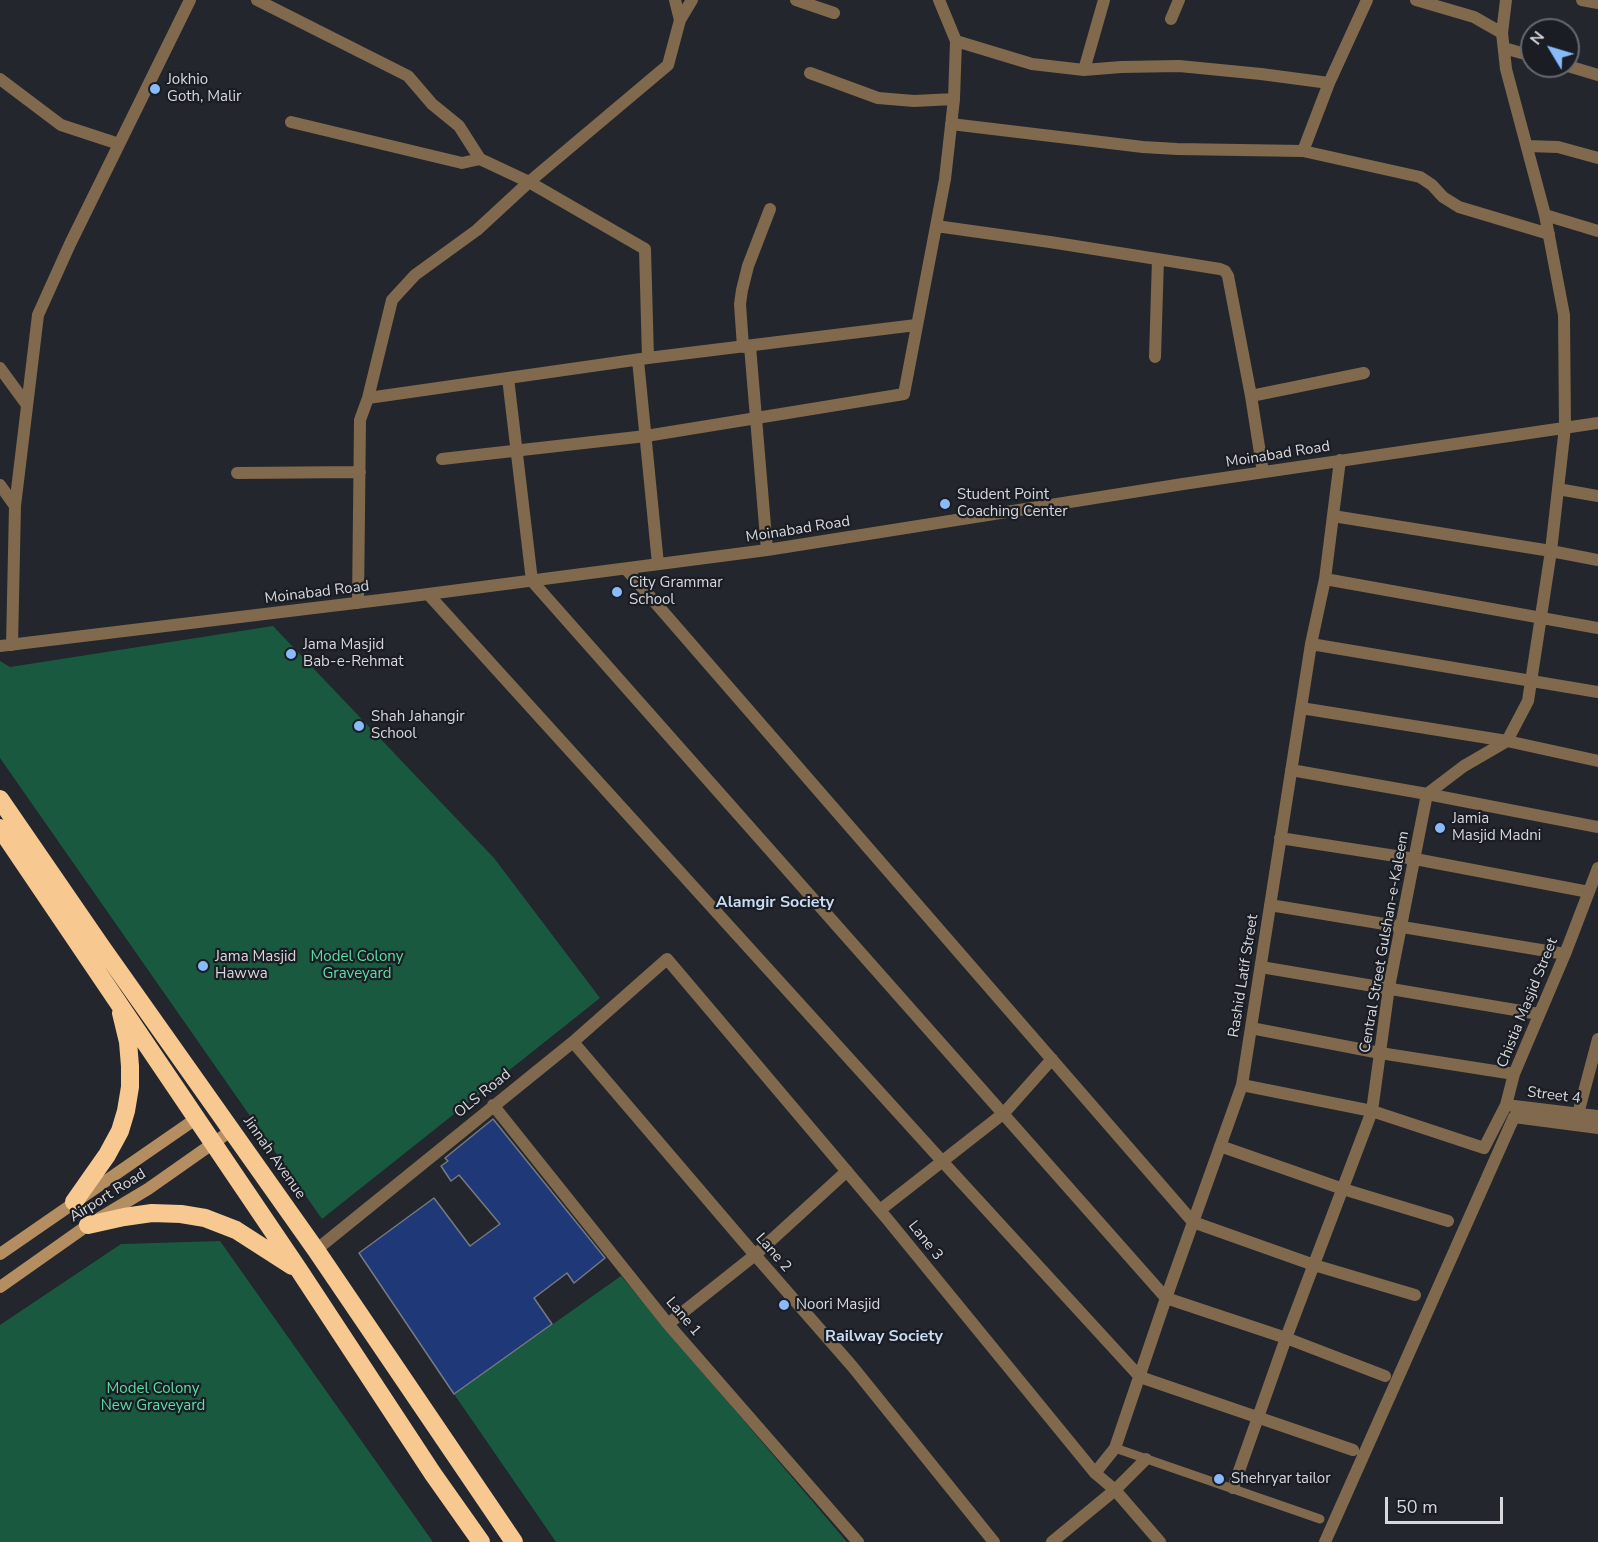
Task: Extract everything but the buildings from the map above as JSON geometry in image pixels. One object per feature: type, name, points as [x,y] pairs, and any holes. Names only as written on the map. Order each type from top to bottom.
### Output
[{"type":"highway","name":"Jinnah Avenue","points":[[0,799],[316,1250],[514,1542]]},
{"type":"highway","points":[[0,828],[299,1270],[433,1474],[481,1542]]},
{"type":"highway","points":[[74,1203],[107,1155],[120,1131],[126,1111],[130,1087],[130,1065],[128,1042],[119,1003]]},
{"type":"highway","points":[[88,1225],[152,1213],[205,1218],[236,1230],[299,1270]]},
{"type":"main road","name":"Airport Road","points":[[0,1254],[197,1118]]},
{"type":"main road","name":"Airport Road","points":[[0,1287],[88,1225],[148,1189],[232,1130]]},
{"type":"street","points":[[6,646],[15,506],[38,315],[190,0]]},
{"type":"street","points":[[257,0],[408,76],[432,104],[459,126],[480,159],[530,182],[645,249],[643,359],[646,436],[658,564]]},
{"type":"street","points":[[675,0],[680,20]]},
{"type":"street","points":[[358,603],[360,420],[368,398],[392,300],[415,275],[477,230],[668,65],[680,20],[692,0]]},
{"type":"street","points":[[796,0],[834,13]]},
{"type":"street","points":[[442,459],[646,436],[904,394],[945,179],[954,99],[956,41],[939,0]]},
{"type":"street","points":[[1084,70],[1104,0]]},
{"type":"street","points":[[1171,19],[1179,0]]},
{"type":"street","points":[[1303,151],[1329,83],[1367,0]]},
{"type":"street","points":[[1416,0],[1474,16],[1502,33]]},
{"type":"street","points":[[1427,794],[1464,766],[1507,741],[1528,701],[1551,551],[1565,427],[1564,315],[1545,215],[1506,69],[1502,33],[1506,0]]},
{"type":"street","points":[[1582,0],[1598,3]]},
{"type":"street","points":[[956,41],[1032,64],[1084,70],[1179,66],[1329,83]]},
{"type":"street","points":[[1504,48],[1520,53]]},
{"type":"street","points":[[1580,70],[1598,75]]},
{"type":"street","points":[[810,73],[878,98],[914,101],[954,99]]},
{"type":"street","points":[[0,79],[61,125],[119,144]]},
{"type":"street","points":[[291,123],[462,163],[480,159]]},
{"type":"street","points":[[951,124],[1143,147],[1303,151],[1420,177],[1432,185],[1443,197],[1459,207],[1549,234]]},
{"type":"street","points":[[1527,146],[1558,147],[1598,158]]},
{"type":"street","points":[[767,550],[757,418],[740,304],[748,266],[770,209]]},
{"type":"street","points":[[1545,215],[1598,231]]},
{"type":"street","points":[[936,226],[1220,269],[1228,276],[1263,472]]},
{"type":"street","points":[[1155,357],[1158,259]]},
{"type":"street","points":[[368,398],[643,359],[916,326]]},
{"type":"street","points":[[0,368],[27,405]]},
{"type":"street","points":[[1251,396],[1364,373]]},
{"type":"street","points":[[508,378],[532,581],[1166,1298],[1286,1338],[1385,1376]]},
{"type":"street","name":"Moinabad Road","points":[[6,646],[767,550],[1340,460],[1598,423]]},
{"type":"street","name":"Rashid Latif Street","points":[[1095,1473],[1115,1448],[1242,1085],[1311,644],[1325,579],[1340,460]]},
{"type":"street","points":[[237,473],[360,472]]},
{"type":"street","points":[[0,485],[15,506]]},
{"type":"street","points":[[1558,489],[1598,496]]},
{"type":"street","points":[[1333,516],[1551,551],[1598,561]]},
{"type":"street","points":[[626,569],[1193,1222],[1314,1265],[1415,1295]]},
{"type":"street","points":[[1325,579],[1598,628]]},
{"type":"street","points":[[428,594],[1140,1377],[1353,1450]]},
{"type":"street","points":[[1311,644],[1598,692]]},
{"type":"street","points":[[1301,708],[1507,741],[1598,761]]},
{"type":"street","points":[[1291,770],[1598,827]]},
{"type":"street","name":"Central Street Gulshan-e-Kaleem","points":[[1233,1488],[1286,1338],[1372,1111],[1389,987],[1427,794]]},
{"type":"street","points":[[1280,838],[1415,859],[1589,892]]},
{"type":"street","name":"Chistia Masjid Street","points":[[1372,1111],[1484,1148],[1506,1105],[1514,1074],[1598,868]]},
{"type":"street","points":[[1270,905],[1564,954]]},
{"type":"street","name":"OLS Road","points":[[316,1250],[573,1042],[667,959]]},
{"type":"street","name":"Lane 3","points":[[667,959],[880,1210],[1095,1473],[1115,1490],[1160,1542]]},
{"type":"street","points":[[1260,967],[1539,1014]]},
{"type":"street","points":[[1251,1028],[1380,1053],[1514,1074]]},
{"type":"street","points":[[1578,1114],[1598,1039]]},
{"type":"street","name":"Lane 2","points":[[573,1042],[852,1366],[994,1542]]},
{"type":"street","points":[[880,1210],[1004,1113],[1052,1059]]},
{"type":"street","points":[[1242,1085],[1372,1111]]},
{"type":"street","name":"Lane 1","points":[[493,1105],[669,1324],[858,1542]]},
{"type":"street","name":"Street 4","points":[[1506,1105],[1598,1116]]},
{"type":"street","points":[[1325,1542],[1514,1117],[1598,1128]]},
{"type":"street","points":[[1220,1146],[1342,1189],[1448,1221]]},
{"type":"street","points":[[669,1324],[755,1255],[847,1171]]},
{"type":"street","points":[[1052,1542],[1115,1490],[1146,1459]]},
{"type":"lane","points":[[1115,1448],[1320,1519]]},
{"type":"green space","name":"Model Colony Graveyard","points":[[273,626],[494,858],[600,998],[322,1219],[0,758],[0,661],[10,667]]},
{"type":"green space","name":"Model Colony New Graveyard","points":[[220,1241],[433,1542],[0,1542],[0,1325],[121,1244]]},
{"type":"green space","points":[[621,1276],[847,1542],[556,1542],[454,1394]]},
{"type":"place","name":"Jokhio Goth, Malir","points":[[155,89]]},
{"type":"place","name":"Student Point Coaching Center","points":[[945,504]]},
{"type":"place","name":"City Grammar School","points":[[617,592]]},
{"type":"place","name":"Jama Masjid Bab-e-Rehmat","points":[[291,654]]},
{"type":"place","name":"Shah Jahangir School","points":[[359,726]]},
{"type":"place","name":"Jamia Masjid Madni","points":[[1440,828]]},
{"type":"place","name":"Jama Masjid Hawwa","points":[[203,966]]},
{"type":"place","name":"Noori Masjid","points":[[784,1305]]},
{"type":"place","name":"Shehryar tailor","points":[[1219,1479]]},
{"type":"district","name":"Alamgir Society","points":[[775,903]]},
{"type":"district","name":"Railway Society","points":[[884,1337]]}]
